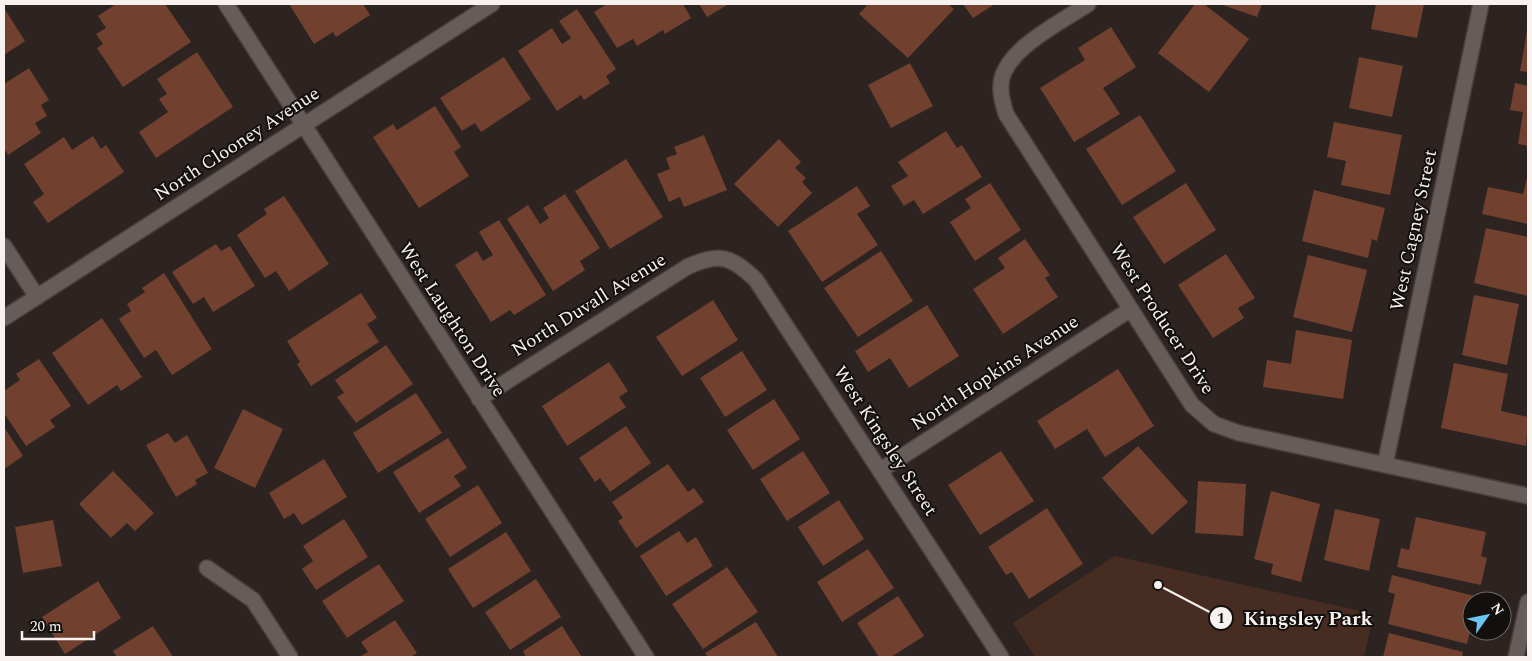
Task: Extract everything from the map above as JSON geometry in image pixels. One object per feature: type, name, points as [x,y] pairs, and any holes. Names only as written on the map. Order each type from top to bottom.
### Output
[{"type":"street","name":"West Laughton Drive","points":[[226,4],[646,657]]},
{"type":"street","name":"North Clooney Avenue","points":[[4,318],[492,4]]},
{"type":"street","name":"West Producer Drive","points":[[1088,4],[1018,52],[1006,66],[1000,82],[1001,98],[1006,114],[1192,406],[1214,424],[1239,433],[1528,496]]},
{"type":"street","name":"West Cagney Street","points":[[1385,465],[1481,4]]},
{"type":"street","points":[[4,246],[37,297]]},
{"type":"street","name":"North Duvall Avenue","points":[[479,399],[687,267],[706,258],[725,258]]},
{"type":"street","name":"West Kingsley Street","points":[[725,258],[742,266],[756,280],[1001,657]]},
{"type":"street","name":"North Hopkins Avenue","points":[[880,470],[1131,309]]},
{"type":"street","points":[[207,568],[253,600],[290,657]]},
{"type":"street","points":[[1516,657],[1528,602]]},
{"type":"shaded area","points":[[1115,556],[1374,614],[1364,657],[1035,657],[1013,623]]},
{"type":"building","points":[[116,4],[165,4],[191,42],[123,87],[97,48],[103,44],[96,34],[106,28],[98,16]]},
{"type":"building","points":[[289,4],[363,4],[370,15],[336,37],[333,32],[314,44]]},
{"type":"building","points":[[607,4],[683,4],[691,18],[665,34],[663,30],[637,46],[633,39],[617,48],[594,12]]},
{"type":"building","points":[[699,4],[729,4],[707,17]]},
{"type":"building","points":[[868,4],[948,4],[954,9],[908,58],[859,14]]},
{"type":"building","points":[[963,4],[995,4],[973,18]]},
{"type":"building","points":[[1195,4],[1204,4],[1249,39],[1209,92],[1158,53]]},
{"type":"building","points":[[1220,4],[1262,4],[1257,17]]},
{"type":"building","points":[[1376,4],[1424,4],[1417,38],[1371,29]]},
{"type":"building","points":[[4,8],[25,41],[4,55]]},
{"type":"building","points":[[577,9],[616,69],[606,76],[610,83],[584,100],[581,95],[557,111],[518,51],[552,28],[562,44],[571,38],[559,21]]},
{"type":"building","points":[[1111,27],[1136,67],[1103,88],[1120,114],[1074,142],[1040,88],[1085,60],[1078,48]]},
{"type":"building","points":[[1528,31],[1528,72],[1520,71]]},
{"type":"building","points":[[197,52],[233,107],[156,158],[139,132],[168,112],[159,99],[167,94],[157,79]]},
{"type":"building","points":[[504,57],[531,99],[481,132],[475,123],[462,131],[440,98]]},
{"type":"building","points":[[1359,57],[1403,66],[1392,117],[1349,108]]},
{"type":"building","points":[[910,63],[933,106],[891,128],[868,85]]},
{"type":"building","points":[[29,68],[49,100],[41,105],[47,116],[35,123],[41,133],[8,155],[4,148],[4,84]]},
{"type":"building","points":[[1515,83],[1528,86],[1528,146],[1518,144],[1523,112],[1510,110]]},
{"type":"building","points":[[435,106],[461,147],[454,152],[469,176],[419,208],[373,137],[393,124],[397,130]]},
{"type":"building","points":[[1140,115],[1176,171],[1122,205],[1086,149]]},
{"type":"building","points":[[1334,122],[1402,135],[1390,195],[1341,185],[1346,161],[1327,157]]},
{"type":"building","points":[[946,131],[957,148],[962,145],[982,177],[923,214],[914,200],[904,206],[891,186],[908,176],[898,162]]},
{"type":"building","points":[[704,135],[727,190],[684,207],[680,197],[669,202],[657,174],[670,169],[666,158],[677,154],[674,147]]},
{"type":"building","points":[[93,136],[101,149],[106,145],[124,172],[48,223],[33,202],[44,194],[24,164],[64,137],[72,150]]},
{"type":"building","points":[[779,139],[801,162],[795,168],[806,178],[802,182],[812,193],[778,227],[734,184]]},
{"type":"building","points":[[626,159],[663,217],[610,249],[575,191]]},
{"type":"building","points":[[1528,174],[1528,224],[1482,214],[1488,187],[1523,194]]},
{"type":"building","points":[[990,183],[1021,230],[975,261],[950,222],[971,208],[965,199]]},
{"type":"building","points":[[1186,183],[1216,230],[1164,264],[1133,217]]},
{"type":"building","points":[[857,186],[870,206],[857,214],[878,245],[822,282],[788,231]]},
{"type":"building","points":[[1314,190],[1385,208],[1377,241],[1372,239],[1368,258],[1302,241]]},
{"type":"building","points":[[565,194],[600,248],[580,261],[585,270],[553,291],[507,219],[528,205],[540,224],[549,218],[543,208]]},
{"type":"building","points":[[284,196],[329,264],[289,291],[276,271],[265,278],[237,235],[267,214],[264,209]]},
{"type":"building","points":[[499,220],[546,295],[514,315],[510,310],[491,322],[455,265],[477,251],[483,261],[493,255],[479,232]]},
{"type":"building","points":[[1486,228],[1528,237],[1528,296],[1474,283]]},
{"type":"building","points":[[1025,239],[1050,275],[1045,278],[1058,297],[1003,334],[973,289],[1005,268],[998,258]]},
{"type":"building","points":[[216,244],[221,251],[230,246],[255,286],[213,312],[204,297],[193,304],[172,272]]},
{"type":"building","points":[[881,251],[913,301],[858,337],[824,288]]},
{"type":"building","points":[[1226,254],[1255,298],[1238,308],[1244,318],[1213,338],[1178,285]]},
{"type":"building","points":[[1308,255],[1367,270],[1352,332],[1293,317]]},
{"type":"building","points":[[164,273],[212,349],[172,375],[156,350],[144,358],[119,319],[131,311],[127,304],[145,292],[142,288]]},
{"type":"building","points":[[361,293],[377,318],[367,324],[379,342],[311,386],[297,364],[300,362],[287,341]]},
{"type":"building","points":[[1474,295],[1519,304],[1507,365],[1462,355]]},
{"type":"building","points":[[713,300],[738,340],[682,376],[656,337]]},
{"type":"building","points":[[927,305],[959,356],[909,388],[890,358],[868,372],[855,351]]},
{"type":"building","points":[[102,318],[142,377],[121,391],[117,385],[88,405],[52,353]]},
{"type":"building","points":[[1296,330],[1352,340],[1343,399],[1263,387],[1267,360],[1291,364]]},
{"type":"building","points":[[386,345],[413,384],[356,423],[337,397],[344,393],[335,380]]},
{"type":"building","points":[[742,351],[767,390],[725,417],[700,378]]},
{"type":"building","points":[[39,359],[71,406],[50,420],[55,427],[26,446],[4,413],[4,391],[20,380],[16,374]]},
{"type":"building","points":[[609,362],[628,391],[619,397],[626,407],[567,446],[542,406]]},
{"type":"building","points":[[1454,363],[1508,374],[1501,411],[1528,417],[1526,446],[1441,428]]},
{"type":"building","points":[[1118,369],[1154,426],[1105,457],[1087,429],[1055,449],[1037,421]]},
{"type":"building","points":[[416,393],[442,433],[378,473],[353,433]]},
{"type":"building","points":[[774,399],[800,439],[753,470],[727,430]]},
{"type":"building","points":[[243,409],[283,429],[255,488],[214,468]]},
{"type":"building","points":[[626,426],[651,463],[610,492],[600,478],[595,482],[579,458]]},
{"type":"building","points":[[4,427],[23,456],[4,469]]},
{"type":"building","points":[[168,433],[175,443],[187,435],[208,473],[195,480],[197,484],[176,497],[146,445]]},
{"type":"building","points":[[448,438],[467,468],[454,476],[461,486],[419,513],[393,472]]},
{"type":"building","points":[[1138,446],[1188,502],[1152,535],[1102,478]]},
{"type":"building","points":[[803,451],[830,493],[787,521],[760,479]]},
{"type":"building","points":[[1001,451],[1034,501],[980,535],[948,485]]},
{"type":"building","points":[[324,459],[347,497],[302,525],[294,513],[284,519],[269,493]]},
{"type":"building","points":[[668,464],[688,492],[694,488],[704,502],[636,548],[618,521],[623,518],[612,502]]},
{"type":"building","points":[[113,471],[154,513],[135,531],[127,523],[111,538],[79,504]]},
{"type":"building","points":[[1198,481],[1246,484],[1243,536],[1195,533]]},
{"type":"building","points":[[478,485],[502,523],[450,557],[425,519]]},
{"type":"building","points":[[1271,491],[1320,504],[1301,582],[1271,574],[1273,564],[1254,559]]},
{"type":"building","points":[[839,500],[864,539],[823,566],[798,527]]},
{"type":"building","points":[[1047,508],[1083,564],[1029,599],[1012,572],[1006,575],[988,547]]},
{"type":"building","points":[[1335,509],[1380,519],[1369,571],[1324,560]]},
{"type":"building","points":[[1416,517],[1486,532],[1481,556],[1487,558],[1481,585],[1397,567],[1401,548],[1409,550]]},
{"type":"building","points":[[344,519],[368,557],[316,590],[302,569],[313,561],[303,546]]},
{"type":"building","points":[[53,520],[62,566],[23,573],[15,527]]},
{"type":"building","points":[[679,531],[687,543],[696,537],[713,566],[666,596],[640,556]]},
{"type":"building","points":[[506,532],[531,571],[473,608],[448,569]]},
{"type":"building","points":[[868,549],[894,588],[842,622],[817,582]]},
{"type":"building","points":[[379,564],[404,601],[347,638],[322,601]]},
{"type":"building","points":[[727,567],[758,612],[703,649],[672,604]]},
{"type":"building","points":[[1392,575],[1462,593],[1462,641],[1468,641],[1467,644],[1388,624],[1395,594],[1388,592]]},
{"type":"building","points":[[536,579],[561,617],[510,650],[485,612]]},
{"type":"building","points":[[98,581],[121,618],[65,654],[42,617]]},
{"type":"building","points":[[898,596],[924,636],[891,657],[879,657],[857,623]]},
{"type":"building","points":[[395,620],[417,653],[411,657],[359,657],[368,652],[361,642]]},
{"type":"building","points":[[756,622],[778,657],[708,657],[705,653]]},
{"type":"building","points":[[153,626],[173,657],[117,657],[113,651]]},
{"type":"building","points":[[562,626],[582,657],[526,657],[523,651]]},
{"type":"building","points":[[1389,633],[1463,652],[1462,657],[1383,657]]},
{"type":"place","name":"Kingsley Park","points":[[1158,585]]}]
